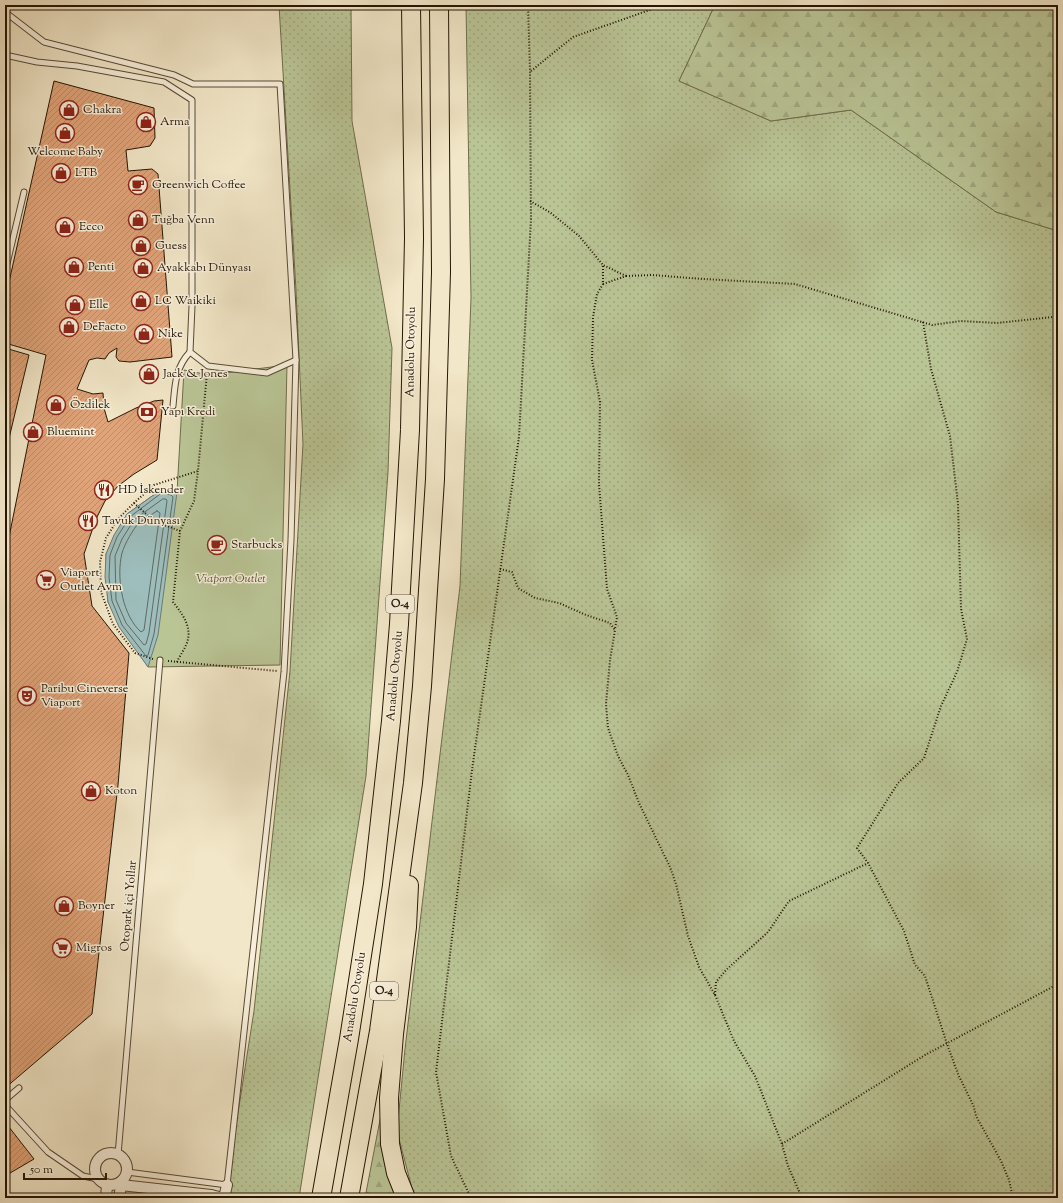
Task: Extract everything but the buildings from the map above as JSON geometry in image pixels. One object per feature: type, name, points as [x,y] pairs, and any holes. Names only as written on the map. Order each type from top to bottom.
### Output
[{"type":"highway","name":"Anadolu Otoyolu","points":[[321,1198],[349,1039],[373,884],[390,728],[399,624],[410,430],[414,238],[411,5]]},
{"type":"highway","name":"O-4","points":[[349,1198],[379,1031],[413,783],[427,626],[435,479],[441,272],[439,5]]},
{"type":"highway","points":[[406,1198],[396,1173],[390,1144],[389,1098],[394,1027],[408,927],[413,783]]},
{"type":"street","points":[[119,1198],[123,1179],[125,1162],[118,1155],[108,1153],[98,1158],[94,1168],[98,1179],[107,1185],[112,1185],[123,1179],[211,1197],[224,1198],[227,1185]]},
{"type":"street","points":[[106,1198],[107,1185]]},
{"type":"lane","points":[[5,12],[44,42],[174,75],[193,84],[280,84],[296,360],[291,540],[284,672],[227,1185],[123,1179]]},
{"type":"lane","points":[[5,55],[37,62],[77,66],[164,82],[192,100],[192,306],[190,352],[185,357],[178,370],[173,406]]},
{"type":"lane","points":[[5,272],[24,192]]},
{"type":"lane","points":[[190,352],[208,366],[267,373],[296,360]]},
{"type":"lane","name":"Otopark içi Yollar","points":[[118,1155],[160,660]]},
{"type":"lane","points":[[5,1100],[19,1088]]},
{"type":"lane","points":[[5,1105],[48,1152],[83,1176],[98,1179]]},
{"type":"path","points":[[471,1198],[451,1156],[436,1072],[472,770],[519,437],[530,201],[530,71],[528,5]]},
{"type":"path","points":[[530,71],[573,37],[664,5]]},
{"type":"path","points":[[530,201],[551,213],[579,236],[603,265],[626,276]]},
{"type":"path","points":[[603,265],[603,284],[597,294],[593,317],[592,360],[600,402],[599,484],[607,589],[616,617],[606,704],[608,728],[618,756],[628,774],[639,803],[670,867],[676,884],[688,936],[699,967],[715,995],[734,1041],[755,1076],[782,1144],[788,1166],[802,1198]]},
{"type":"path","points":[[603,284],[626,276],[652,275],[795,284],[932,325],[961,321],[997,323],[1058,318]]},
{"type":"path","points":[[923,322],[931,369],[950,436],[958,504],[961,609],[967,639],[957,672],[941,706],[924,758],[898,783],[858,848],[868,863],[904,931],[915,965],[926,976],[958,1074],[974,1107],[976,1116],[1001,1161],[1009,1180],[1013,1198]]},
{"type":"path","points":[[177,662],[188,639],[187,625],[183,615],[173,602],[180,531],[194,501],[208,366]]},
{"type":"path","points":[[198,471],[154,485],[118,519],[106,538],[100,562],[101,592],[113,624],[135,653],[160,660],[284,672]]},
{"type":"path","points":[[134,503],[154,522],[180,531]]},
{"type":"path","points":[[500,569],[512,572],[518,588],[535,598],[559,603],[586,616],[610,623],[615,630]]},
{"type":"path","points":[[715,995],[716,982],[726,970],[768,932],[789,901],[868,863]]},
{"type":"path","points":[[782,1144],[919,1059],[1058,984]]},
{"type":"green space","points":[[279,5],[351,5],[352,121],[392,348],[388,472],[366,776],[299,1198],[230,1198],[230,1164],[254,1011],[290,671],[303,444],[296,290]]},
{"type":"green space","points":[[466,5],[715,5],[679,81],[771,121],[851,110],[996,212],[1058,231],[1058,1198],[416,1198],[414,1196],[397,1131],[405,1049],[460,586],[471,298]]},
{"type":"green space","points":[[715,5],[1058,5],[1058,231],[996,212],[851,110],[771,121],[679,81]]},
{"type":"green space","name":"Viaport Outlet","points":[[287,365],[280,665],[148,667],[108,602],[106,554],[127,514],[162,489],[177,492],[184,370],[209,375]]},
{"type":"green space","points":[[384,1099],[399,1198],[365,1198]]},
{"type":"water","points":[[162,489],[177,492],[158,635],[148,667],[119,627],[108,602],[105,577],[106,554],[114,535],[127,514]]},
{"type":"place","name":"Chakra","points":[[69,110]]},
{"type":"place","name":"Arma","points":[[146,122]]},
{"type":"place","name":"Welcome Baby","points":[[65,133]]},
{"type":"place","name":"LTB","points":[[61,173]]},
{"type":"place","name":"Greenwich Coffee","points":[[138,185]]},
{"type":"place","name":"Tuğba Venn","points":[[138,220]]},
{"type":"place","name":"Ecco","points":[[65,227]]},
{"type":"place","name":"Guess","points":[[141,246]]},
{"type":"place","name":"Penti","points":[[74,267]]},
{"type":"place","name":"Ayakkabı Dünyası","points":[[143,268]]},
{"type":"place","name":"LC Waikiki","points":[[141,301]]},
{"type":"place","name":"Elle","points":[[75,305]]},
{"type":"place","name":"DeFacto","points":[[69,327]]},
{"type":"place","name":"Nike","points":[[144,334]]},
{"type":"place","name":"Jack & Jones","points":[[149,374]]},
{"type":"place","name":"Özdilek","points":[[56,405]]},
{"type":"place","name":"Yapı Kredi","points":[[147,412]]},
{"type":"place","name":"Bluemint","points":[[33,432]]},
{"type":"place","name":"HD İskender","points":[[104,490]]},
{"type":"place","name":"Tavuk Dünyası","points":[[88,521]]},
{"type":"place","name":"Starbucks","points":[[217,545]]},
{"type":"place","name":"Viaport Outlet Avm","points":[[46,580]]},
{"type":"place","name":"Paribu Cineverse Viaport","points":[[27,696]]},
{"type":"place","name":"Koton","points":[[91,791]]},
{"type":"place","name":"Boyner","points":[[64,906]]},
{"type":"place","name":"Migros","points":[[62,948]]}]
